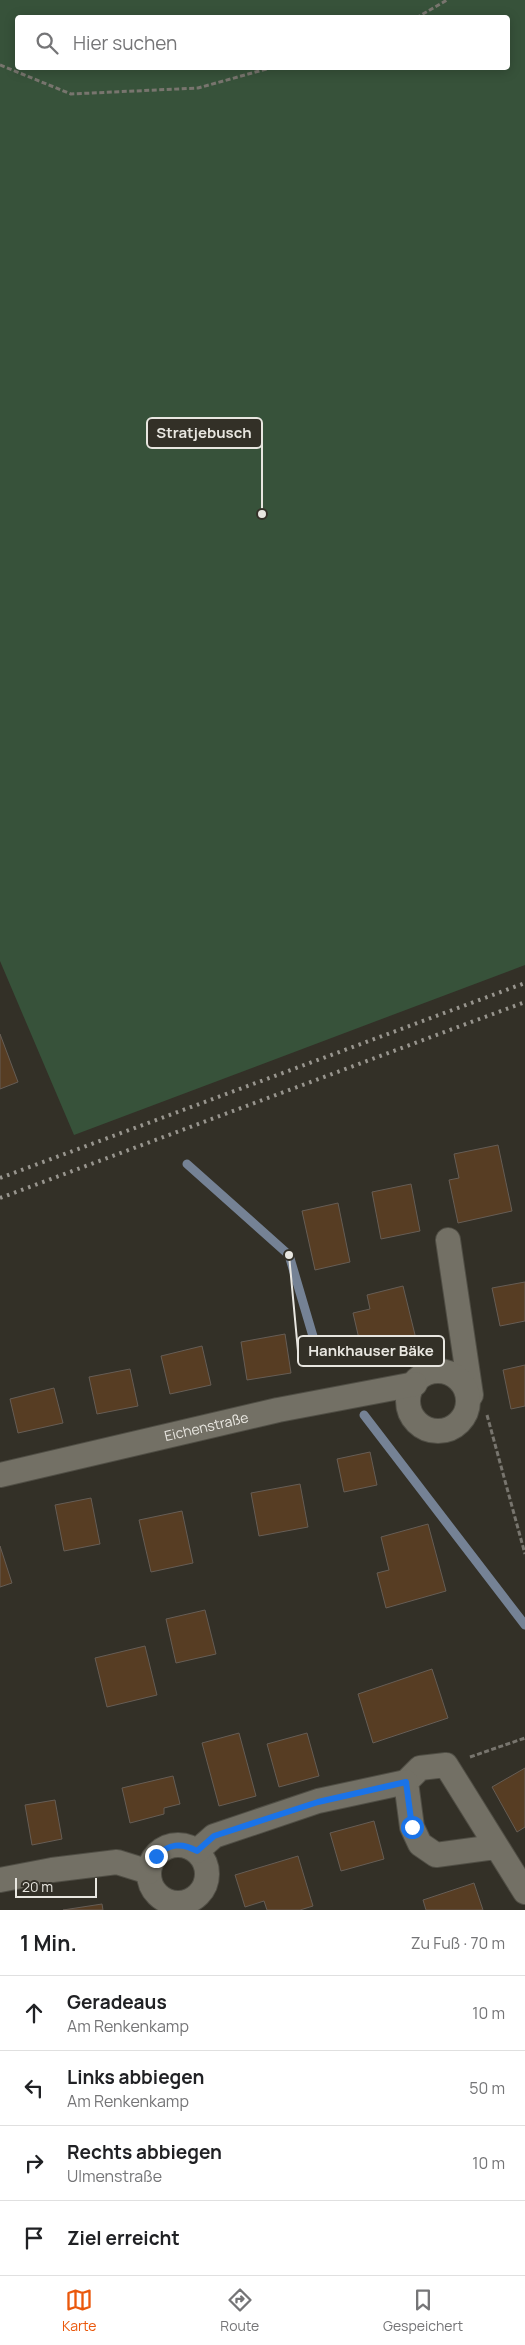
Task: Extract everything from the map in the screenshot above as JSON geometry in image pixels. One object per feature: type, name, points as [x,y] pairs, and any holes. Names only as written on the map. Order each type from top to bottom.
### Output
[{"type":"street","points":[[415,1384],[409,1396],[409,1406],[412,1416],[427,1429],[447,1430],[456,1426],[463,1418],[468,1399],[472,1394],[448,1240]]},
{"type":"street","name":"Eichenstraße","points":[[0,1475],[278,1410],[415,1384],[424,1375],[433,1372],[450,1374],[462,1384],[468,1399]]},
{"type":"street","points":[[197,1851],[214,1836],[318,1802],[406,1782],[420,1768],[446,1765],[495,1847],[525,1892]]},
{"type":"street","points":[[406,1782],[412,1827],[420,1844],[436,1855],[495,1847]]},
{"type":"street","points":[[180,1845],[197,1851],[207,1868],[207,1878],[198,1895],[190,1901],[180,1903],[162,1898],[154,1891],[149,1872],[156,1856],[171,1846],[180,1845]]},
{"type":"street","points":[[0,1880],[52,1870],[118,1862],[149,1872]]},
{"type":"path","points":[[421,15],[447,0]]},
{"type":"path","points":[[0,66],[70,94],[198,88],[263,70]]},
{"type":"path","points":[[468,1399],[486,1413],[498,1448],[525,1554]]},
{"type":"path","points":[[446,1765],[525,1738]]},
{"type":"green space","points":[[0,0],[525,0],[525,965],[74,1135],[0,961]]},
{"type":"building","points":[[0,1034],[18,1082],[0,1089]]},
{"type":"building","points":[[498,1145],[512,1211],[458,1223],[449,1180],[459,1178],[454,1154]]},
{"type":"building","points":[[411,1184],[420,1231],[381,1239],[372,1192]]},
{"type":"building","points":[[338,1203],[350,1262],[315,1270],[302,1211]]},
{"type":"building","points":[[525,1282],[525,1321],[500,1326],[492,1288]]},
{"type":"building","points":[[403,1286],[417,1343],[363,1356],[353,1313],[370,1309],[367,1295]]},
{"type":"building","points":[[285,1334],[291,1373],[247,1380],[241,1342]]},
{"type":"building","points":[[202,1346],[211,1385],[170,1394],[161,1356]]},
{"type":"building","points":[[525,1365],[525,1406],[511,1409],[503,1370]]},
{"type":"building","points":[[130,1369],[138,1406],[97,1414],[89,1377]]},
{"type":"building","points":[[54,1388],[63,1423],[18,1433],[10,1399]]},
{"type":"building","points":[[370,1452],[377,1485],[344,1492],[337,1459]]},
{"type":"building","points":[[300,1484],[308,1527],[259,1536],[251,1493]]},
{"type":"building","points":[[91,1498],[100,1544],[64,1551],[55,1505]]},
{"type":"building","points":[[182,1511],[193,1563],[151,1572],[139,1520]]},
{"type":"building","points":[[428,1524],[446,1591],[386,1608],[377,1573],[389,1570],[381,1537]]},
{"type":"building","points":[[0,1546],[12,1583],[0,1587]]},
{"type":"building","points":[[205,1610],[216,1654],[176,1663],[166,1619]]},
{"type":"building","points":[[145,1646],[157,1695],[107,1707],[95,1658]]},
{"type":"building","points":[[432,1669],[448,1718],[373,1743],[358,1694]]},
{"type":"building","points":[[239,1733],[256,1796],[219,1806],[202,1743]]},
{"type":"building","points":[[307,1733],[319,1776],[279,1787],[267,1744]]},
{"type":"building","points":[[525,1768],[525,1827],[517,1832],[492,1787]]},
{"type":"building","points":[[173,1776],[180,1804],[164,1808],[164,1814],[130,1823],[122,1788]]},
{"type":"building","points":[[55,1800],[62,1839],[32,1845],[25,1805]]},
{"type":"building","points":[[374,1821],[384,1859],[341,1871],[330,1833]]},
{"type":"building","points":[[298,1856],[313,1906],[300,1910],[267,1910],[264,1901],[245,1907],[235,1875]]},
{"type":"building","points":[[474,1883],[483,1910],[426,1910],[423,1900]]},
{"type":"building","points":[[102,1904],[103,1910],[63,1910]]},
{"type":"waterway","points":[[187,1164],[289,1255],[320,1360]]},
{"type":"waterway","points":[[364,1415],[525,1625]]},
{"type":"railway","points":[[0,1178],[525,983]]},
{"type":"railway","points":[[0,1198],[525,1002]]},
{"type":"place","name":"Stratjebusch","points":[[262,514]]},
{"type":"place","name":"Hankhauser Bäke","points":[[289,1255]]},
{"type":"route","points":[[156,1856],[162,1850],[171,1846],[180,1845],[197,1851],[214,1836],[318,1802],[406,1782],[412,1827]]}]
